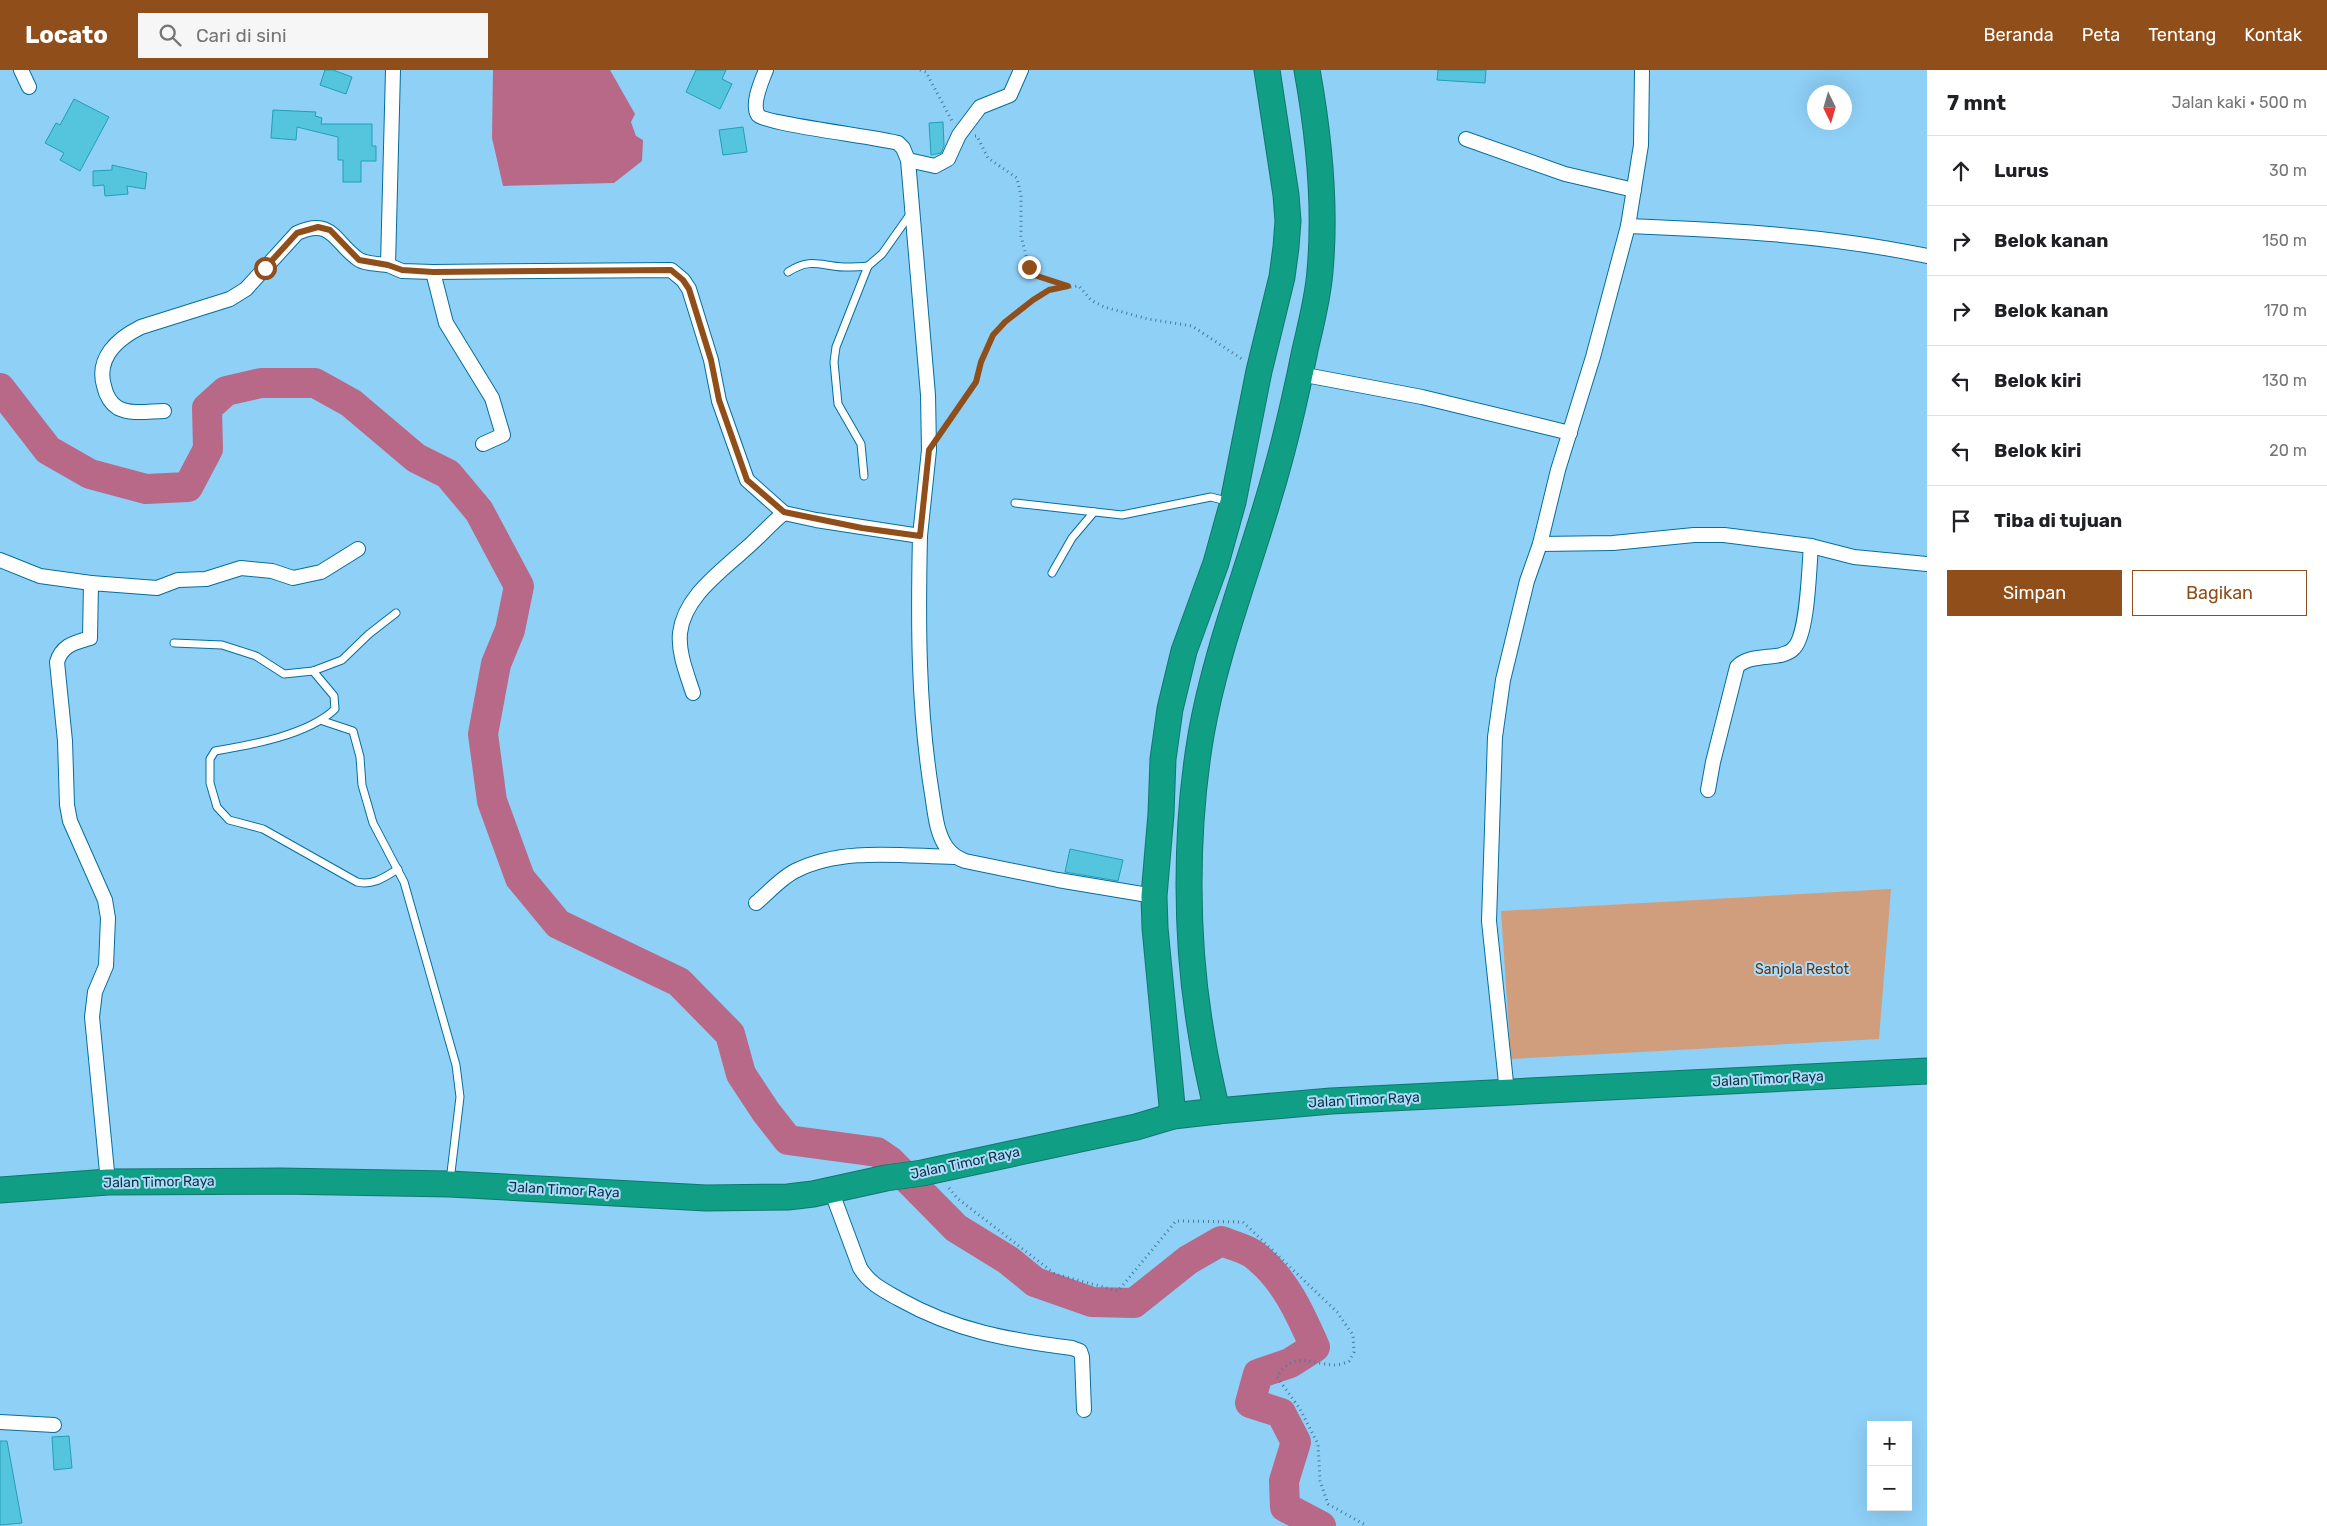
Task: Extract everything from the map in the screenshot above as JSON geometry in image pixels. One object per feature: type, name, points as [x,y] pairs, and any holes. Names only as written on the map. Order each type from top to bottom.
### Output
[{"type":"highway","points":[[1173,1116],[1157,964],[1154,896],[1162,814],[1163,759],[1170,709],[1182,661],[1195,617],[1216,563],[1233,502],[1259,371],[1280,286],[1286,247],[1286,195],[1267,70]]},
{"type":"highway","points":[[1217,1111],[1200,1033],[1190,931],[1190,872],[1197,766],[1201,736],[1216,670],[1269,496],[1300,374],[1320,275],[1322,243],[1321,186],[1315,123],[1307,70]]},
{"type":"highway","points":[[1277,127],[1315,123]]},
{"type":"highway","points":[[1182,661],[1216,670]]},
{"type":"highway","name":"Jalan Timor Raya","points":[[0,1190],[108,1182],[280,1181],[450,1184],[706,1198],[788,1197],[928,1172],[1136,1127],[1173,1116],[1217,1111],[1331,1101],[1927,1071]]},
{"type":"street","points":[[21,70],[29,87]]},
{"type":"street","points":[[388,265],[393,70]]},
{"type":"street","points":[[766,70],[756,109],[759,116],[764,120],[898,142],[908,160],[928,395],[929,450],[920,536],[920,668],[924,749],[937,826],[946,847],[954,857]]},
{"type":"street","points":[[908,160],[935,166],[948,159],[959,135],[980,107],[1010,95],[1021,70]]},
{"type":"street","points":[[1507,1092],[1489,921],[1494,737],[1503,680],[1527,581],[1540,544],[1628,226],[1641,144],[1642,70]]},
{"type":"street","points":[[1466,139],[1565,174],[1634,190]]},
{"type":"street","points":[[1628,226],[1701,229],[1806,237],[1865,243],[1927,256]]},
{"type":"street","points":[[164,411],[131,412],[118,408],[107,397],[101,376],[102,362],[113,347],[127,334],[140,327],[230,299],[246,290],[297,233],[305,229],[318,227],[330,230],[359,260],[388,265],[402,270],[433,272],[671,270],[683,280],[689,289],[711,360],[719,400],[747,480],[784,512],[834,524],[920,536]]},
{"type":"street","points":[[433,272],[446,324],[492,398],[503,435],[483,444]]},
{"type":"street","points":[[1300,374],[1422,397],[1570,433]]},
{"type":"street","points":[[693,693],[681,653],[680,634],[684,618],[705,587],[784,512]]},
{"type":"street","points":[[1540,544],[1613,542],[1694,535],[1724,535],[1811,546],[1854,557],[1927,564]]},
{"type":"street","points":[[1708,790],[1713,762],[1737,666],[1749,660],[1789,653],[1800,640],[1804,620],[1811,546]]},
{"type":"street","points":[[0,560],[40,576],[156,588],[178,580],[206,579],[241,568],[272,571],[293,578],[321,572],[358,549]]},
{"type":"street","points":[[91,582],[90,638],[64,647],[60,651],[57,662],[65,741],[67,806],[70,821],[105,900],[108,918],[106,966],[95,992],[92,1017],[108,1182]]},
{"type":"street","points":[[756,903],[794,872],[824,860],[866,855],[954,857],[965,861],[1058,880],[1154,896]]},
{"type":"street","points":[[831,1190],[860,1268],[867,1280],[943,1322],[1005,1339],[1072,1348],[1080,1351],[1082,1357],[1084,1410]]},
{"type":"street","points":[[0,1422],[54,1426]]},
{"type":"lane","points":[[864,476],[861,444],[838,404],[834,362],[836,347],[868,266],[892,241],[911,212]]},
{"type":"lane","points":[[788,272],[805,264],[815,262],[843,267],[868,266]]},
{"type":"lane","points":[[1015,503],[1122,515],[1211,498],[1233,502]]},
{"type":"lane","points":[[1052,573],[1072,538],[1094,512]]},
{"type":"lane","points":[[174,643],[222,645],[256,656],[284,674],[313,671],[342,660],[396,613]]},
{"type":"lane","points":[[313,671],[334,696],[335,710],[323,721],[247,746],[215,751],[210,759],[210,782],[217,807],[229,820],[263,828],[357,882],[365,884],[377,881],[398,869]]},
{"type":"lane","points":[[323,721],[353,731],[360,758],[362,786],[373,823],[404,882],[456,1065],[460,1098],[450,1184]]},
{"type":"path","points":[[920,70],[926,72],[959,135],[977,136],[988,158],[1016,178],[1020,196],[1020,236],[1029,267],[1037,276],[1068,286]]},
{"type":"path","points":[[929,450],[976,382],[981,362],[993,335],[1005,322],[1049,290],[1079,286],[1091,300],[1104,307],[1148,319],[1192,326],[1259,371]]},
{"type":"path","points":[[928,1172],[957,1198],[1055,1274],[1118,1291],[1176,1221],[1243,1222],[1312,1285],[1338,1312],[1354,1335],[1354,1352],[1350,1361],[1336,1365],[1314,1360],[1299,1360],[1283,1367],[1277,1377],[1300,1409],[1318,1444],[1320,1482],[1328,1504],[1367,1526]]},
{"type":"green space","name":"Sanjola Restot","points":[[1891,889],[1879,1039],[1511,1059],[1501,911]]},
{"type":"shaded area","points":[[493,70],[610,70],[635,114],[631,122],[636,136],[643,140],[642,161],[614,183],[503,186],[492,138]]},
{"type":"building","points":[[325,70],[333,70],[352,77],[346,94],[320,85]]},
{"type":"building","points":[[696,70],[726,70],[722,79],[732,84],[720,109],[686,92]]},
{"type":"building","points":[[1438,70],[1486,70],[1485,83],[1437,80]]},
{"type":"building","points":[[74,99],[109,117],[80,171],[60,160],[64,153],[45,143],[56,123],[60,125]]},
{"type":"building","points":[[273,110],[316,112],[315,116],[322,118],[321,124],[372,124],[372,146],[376,146],[376,161],[361,161],[361,182],[343,182],[343,160],[338,160],[338,137],[297,127],[296,140],[271,138]]},
{"type":"building","points":[[943,122],[944,146],[941,153],[931,155],[929,123]]},
{"type":"building","points":[[743,127],[747,152],[723,155],[719,130]]},
{"type":"building","points":[[112,165],[147,173],[145,189],[127,186],[128,194],[105,196],[104,185],[93,186],[93,171],[112,170]]},
{"type":"building","points":[[1070,849],[1123,860],[1118,881],[1065,872]]},
{"type":"building","points":[[69,1436],[72,1468],[54,1470],[52,1437]]},
{"type":"building","points":[[0,1441],[7,1441],[22,1523],[0,1525]]},
{"type":"waterway","points":[[0,388],[48,450],[90,474],[146,489],[188,487],[208,449],[207,408],[226,391],[261,383],[315,383],[351,403],[416,458],[448,474],[479,511],[519,586],[510,630],[496,664],[483,734],[492,801],[520,878],[558,924],[679,982],[730,1034],[741,1074],[766,1112],[788,1140],[877,1152],[890,1161],[956,1228],[1008,1260],[1035,1282],[1092,1302],[1134,1303],[1188,1260],[1221,1241],[1253,1254],[1274,1273],[1290,1296],[1315,1347],[1290,1363],[1258,1374],[1250,1403],[1281,1413],[1296,1442],[1284,1481],[1285,1507],[1321,1526]]},
{"type":"route","points":[[265,268],[297,233],[305,229],[318,227],[330,230],[359,260],[388,265],[402,270],[433,272],[671,270],[683,280],[689,289],[711,360],[719,400],[747,480],[784,512],[816,520],[920,536],[929,450],[976,382],[981,362],[993,335],[1005,322],[1033,300],[1049,290],[1068,286],[1037,276],[1029,267]]}]
